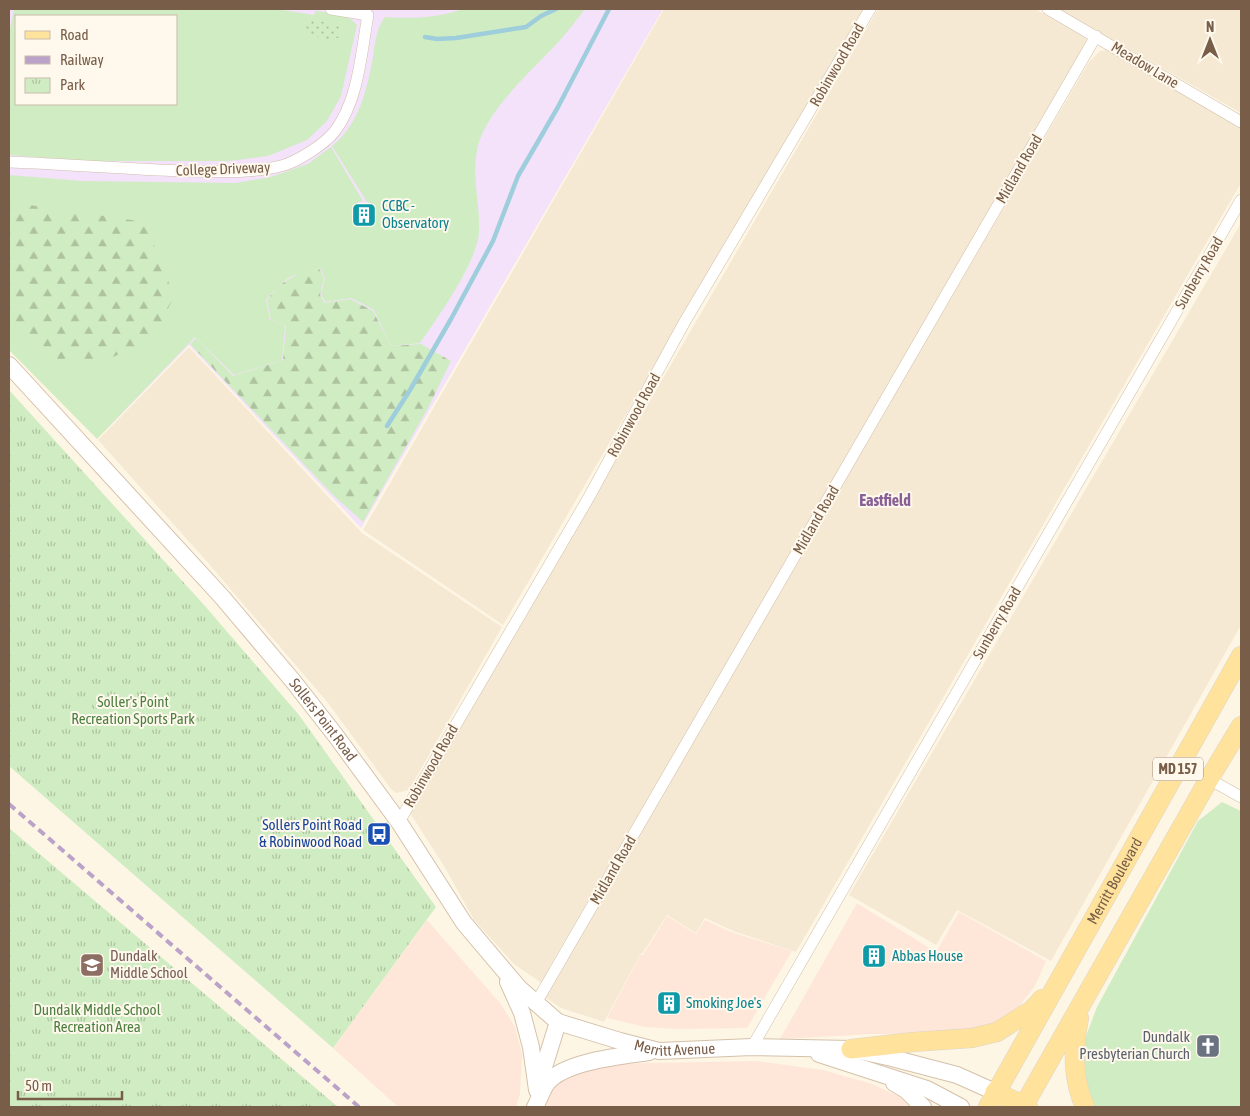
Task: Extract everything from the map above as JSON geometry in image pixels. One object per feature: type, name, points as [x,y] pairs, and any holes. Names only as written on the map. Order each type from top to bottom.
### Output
[{"type":"main road","name":"Merritt Boulevard","points":[[992,1099],[1241,656]]},
{"type":"main road","name":"MD 157","points":[[1085,1107],[1081,1098],[1074,1064],[1076,1034],[1082,1004],[1241,726]]},
{"type":"main road","points":[[851,1049],[913,1042],[964,1039],[997,1032],[1032,1010],[1057,981]]},
{"type":"main road","points":[[992,1099],[1025,1107],[1082,1004]]},
{"type":"street","name":"College Driveway","points":[[9,162],[218,172],[264,170],[284,165],[304,155],[326,140],[335,132],[348,109],[356,82],[368,15],[331,9]]},
{"type":"street","name":"Robinwood Road","points":[[399,822],[589,497],[684,324],[870,9]]},
{"type":"street","name":"Meadow Lane","points":[[1048,9],[1241,122]]},
{"type":"street","name":"Midland Road","points":[[536,1003],[1096,36]]},
{"type":"street","name":"Sunberry Road","points":[[752,1047],[1241,200]]},
{"type":"street","name":"Sollers Point Road","points":[[9,365],[222,597],[293,681],[399,822],[464,923],[519,988],[558,1022]]},
{"type":"street","points":[[1209,779],[1240,793]]},
{"type":"street","points":[[502,970],[522,1013],[531,1047],[537,1090]]},
{"type":"street","name":"Merritt Avenue","points":[[558,1022],[659,1051],[752,1047],[851,1049],[957,1075],[992,1099]]},
{"type":"street","points":[[534,1107],[537,1090],[558,1022]]},
{"type":"street","name":"Merritt Avenue","points":[[795,1048],[927,1089],[961,1107]]},
{"type":"street","points":[[534,1107],[548,1083],[564,1071],[589,1062],[659,1051]]},
{"type":"street","points":[[880,1073],[906,1090],[922,1107]]},
{"type":"shaded area","points":[[9,9],[663,9],[361,528],[189,345],[107,429],[9,329]]},
{"type":"shaded area","points":[[664,9],[863,9],[503,625],[363,530]]},
{"type":"shaded area","points":[[878,9],[1035,9],[1086,38],[1086,43],[550,966],[543,984],[514,964],[474,920],[444,866],[410,813]]},
{"type":"shaded area","points":[[1059,9],[1241,9],[1241,113]]},
{"type":"shaded area","points":[[1106,50],[1241,127],[1241,183],[796,952],[733,931],[705,918],[696,933],[667,915],[641,953],[604,1022],[561,1008],[543,996],[1089,62],[1100,51]]},
{"type":"shaded area","points":[[1241,223],[1241,625],[1051,961],[957,910],[936,945],[849,895]]},
{"type":"shaded area","points":[[189,347],[362,533],[502,627],[409,790],[396,793],[391,789],[328,703],[209,564],[98,440]]},
{"type":"shaded area","points":[[857,903],[936,952],[959,912],[1046,961],[1035,986],[1011,1017],[987,1027],[922,1035],[873,1034],[780,1039]]},
{"type":"shaded area","points":[[667,916],[696,934],[705,920],[731,932],[792,951],[747,1028],[677,1029],[645,1027],[607,1018],[641,954],[643,955]]},
{"type":"shaded area","points":[[427,920],[501,1004],[515,1027],[522,1054],[520,1094],[516,1107],[398,1107],[333,1048]]},
{"type":"shaded area","points":[[756,1061],[823,1070],[872,1084],[911,1102],[915,1107],[542,1107],[552,1087],[577,1069],[597,1064]]},
{"type":"green space","points":[[14,9],[276,9],[314,15],[316,11],[333,13],[348,18],[357,25],[341,96],[327,121],[307,140],[268,156],[229,161],[90,161],[9,155],[9,34]]},
{"type":"green space","points":[[463,9],[585,9],[561,39],[503,101],[485,128],[479,142],[475,164],[479,219],[477,242],[472,257],[456,288],[420,343],[391,346],[374,310],[351,298],[326,302],[321,295],[325,278],[320,268],[303,271],[283,282],[266,300],[270,320],[285,326],[282,360],[234,375],[195,337],[97,439],[9,350],[9,175],[82,181],[235,183],[271,177],[308,164],[331,147],[363,201],[358,202],[354,222],[371,225],[374,204],[367,202],[332,146],[349,128],[365,94],[375,41],[380,26],[385,17],[424,17]]},
{"type":"green space","points":[[312,20],[334,24],[341,28],[340,37],[326,39],[312,34],[305,28],[307,22]]},
{"type":"green space","points":[[9,202],[145,222],[174,296],[154,338],[102,362],[60,361],[9,315]]},
{"type":"green space","points":[[319,268],[324,278],[320,295],[325,303],[350,299],[373,311],[391,346],[421,344],[451,361],[428,408],[363,522],[334,496],[190,344],[196,338],[233,376],[283,360],[286,326],[271,320],[267,300],[278,286],[302,271]]},
{"type":"green space","name":"Soller's Point Recreation Sports Park","points":[[9,390],[205,606],[299,715],[436,907],[333,1048],[9,766]]},
{"type":"green space","points":[[1222,802],[1241,811],[1241,1107],[1091,1107],[1079,1055],[1097,1007],[1198,821]]},
{"type":"green space","name":"Dundalk Middle School Recreation Area","points":[[9,828],[338,1107],[9,1107]]},
{"type":"waterway","points":[[425,37],[437,39],[456,38],[526,27],[541,16],[556,9]]},
{"type":"waterway","points":[[387,426],[451,319],[493,241],[518,176],[558,107],[609,9]]},
{"type":"railway","points":[[9,804],[359,1107]]},
{"type":"place","name":"CCBC - Observatory","points":[[364,215]]},
{"type":"place","name":"Sollers Point Road & Robinwood Road","points":[[379,834]]},
{"type":"place","name":"Abbas House","points":[[874,956]]},
{"type":"place","name":"Dundalk Middle School","points":[[92,965]]},
{"type":"place","name":"Smoking Joe's","points":[[669,1003]]},
{"type":"place","name":"Dundalk Presbyterian Church","points":[[1208,1046]]},
{"type":"district","name":"Eastfield","points":[[885,500]]}]
